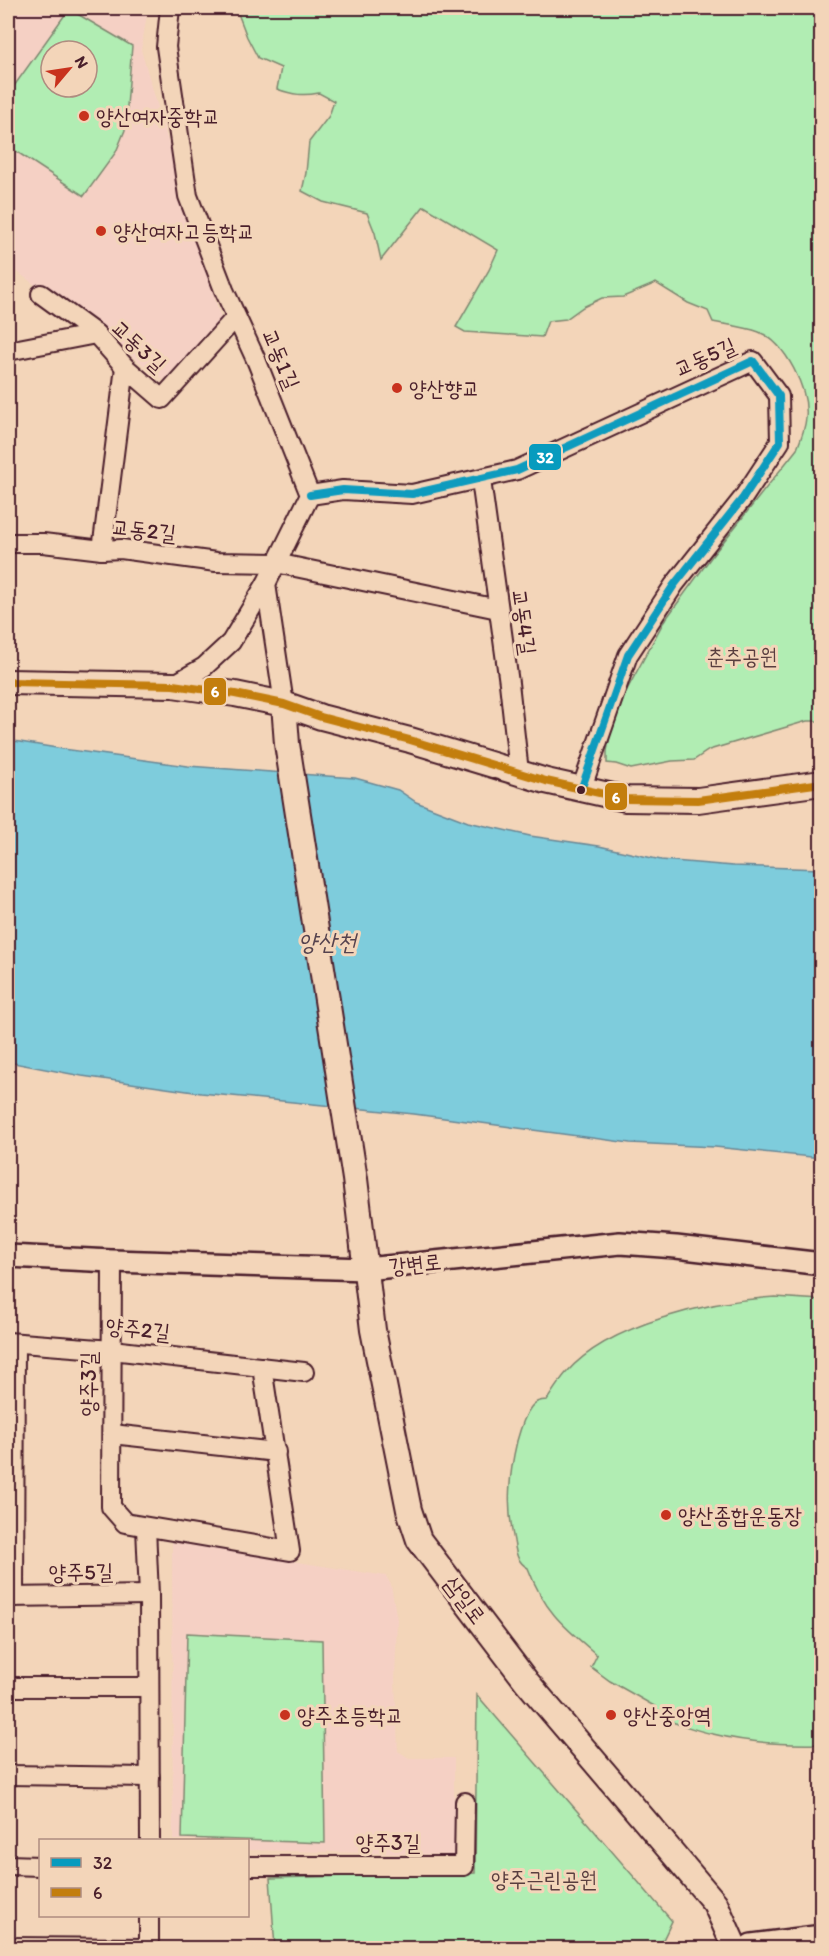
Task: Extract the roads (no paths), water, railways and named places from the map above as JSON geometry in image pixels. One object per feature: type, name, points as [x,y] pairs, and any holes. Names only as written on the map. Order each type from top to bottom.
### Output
[{"type":"main road","points":[[8,682],[173,685],[235,694],[284,704],[321,717],[410,740],[581,790],[626,799],[698,800],[822,783]]},
{"type":"main road","name":"삼일로","points":[[284,704],[286,744],[354,1173],[373,1330],[409,1510],[419,1540],[527,1682],[716,1903],[735,1948]]},
{"type":"main road","points":[[752,1948],[822,1939]]},
{"type":"street","name":"교동1길","points":[[170,8],[166,47],[188,196],[224,290],[257,362],[310,495]]},
{"type":"street","points":[[41,294],[96,334]]},
{"type":"street","name":"교동3길","points":[[8,351],[96,334],[125,367],[162,399],[236,317]]},
{"type":"street","name":"교동5길","points":[[310,495],[343,490],[412,494],[518,470],[753,361],[779,396],[780,442],[743,498],[675,585],[628,655],[581,790]]},
{"type":"street","points":[[102,550],[125,367]]},
{"type":"street","name":"교동4길","points":[[481,480],[519,772]]},
{"type":"street","points":[[173,685],[204,667],[226,649],[266,584],[310,495]]},
{"type":"street","name":"교동2길","points":[[8,543],[43,543],[102,550],[121,549],[216,561],[276,563],[498,609]]},
{"type":"street","points":[[266,584],[284,704]]},
{"type":"street","name":"강변로","points":[[8,1256],[366,1269],[620,1243],[676,1247],[822,1264]]},
{"type":"street","name":"양주3길","points":[[112,1261],[111,1507],[125,1523],[290,1551],[276,1452],[112,1434]]},
{"type":"street","name":"양주2길","points":[[11,1342],[112,1350],[304,1372]]},
{"type":"street","name":"양주5길","points":[[11,1342],[11,1597],[149,1596]]},
{"type":"street","points":[[262,1367],[276,1452]]},
{"type":"street","points":[[146,1528],[149,1596],[150,1839]]},
{"type":"street","points":[[8,1687],[148,1687]]},
{"type":"street","points":[[8,1775],[150,1777]]},
{"type":"street","name":"양주3길","points":[[249,1866],[464,1866],[465,1802]]},
{"type":"street","points":[[8,1865],[39,1866]]},
{"type":"street","points":[[8,1947],[149,1948],[149,1917]]},
{"type":"water","name":"양산천","points":[[8,740],[188,766],[355,778],[398,790],[416,802],[468,822],[530,836],[599,846],[661,860],[733,866],[821,869],[821,1158],[715,1147],[630,1143],[414,1114],[201,1093],[82,1076],[8,1062]]},
{"type":"place","name":"양산여자중학교","points":[[84,116]]},
{"type":"place","name":"양산여자고등학교","points":[[101,231]]},
{"type":"place","name":"양산향교","points":[[397,388]]},
{"type":"place","name":"양산종합운동장","points":[[666,1515]]},
{"type":"place","name":"양주초등학교","points":[[285,1715]]},
{"type":"place","name":"양산중앙역","points":[[611,1715]]},
{"type":"park label","name":"춘추공원","points":[[742,656]]},
{"type":"park label","name":"양주근린공원","points":[[544,1879]]}]
